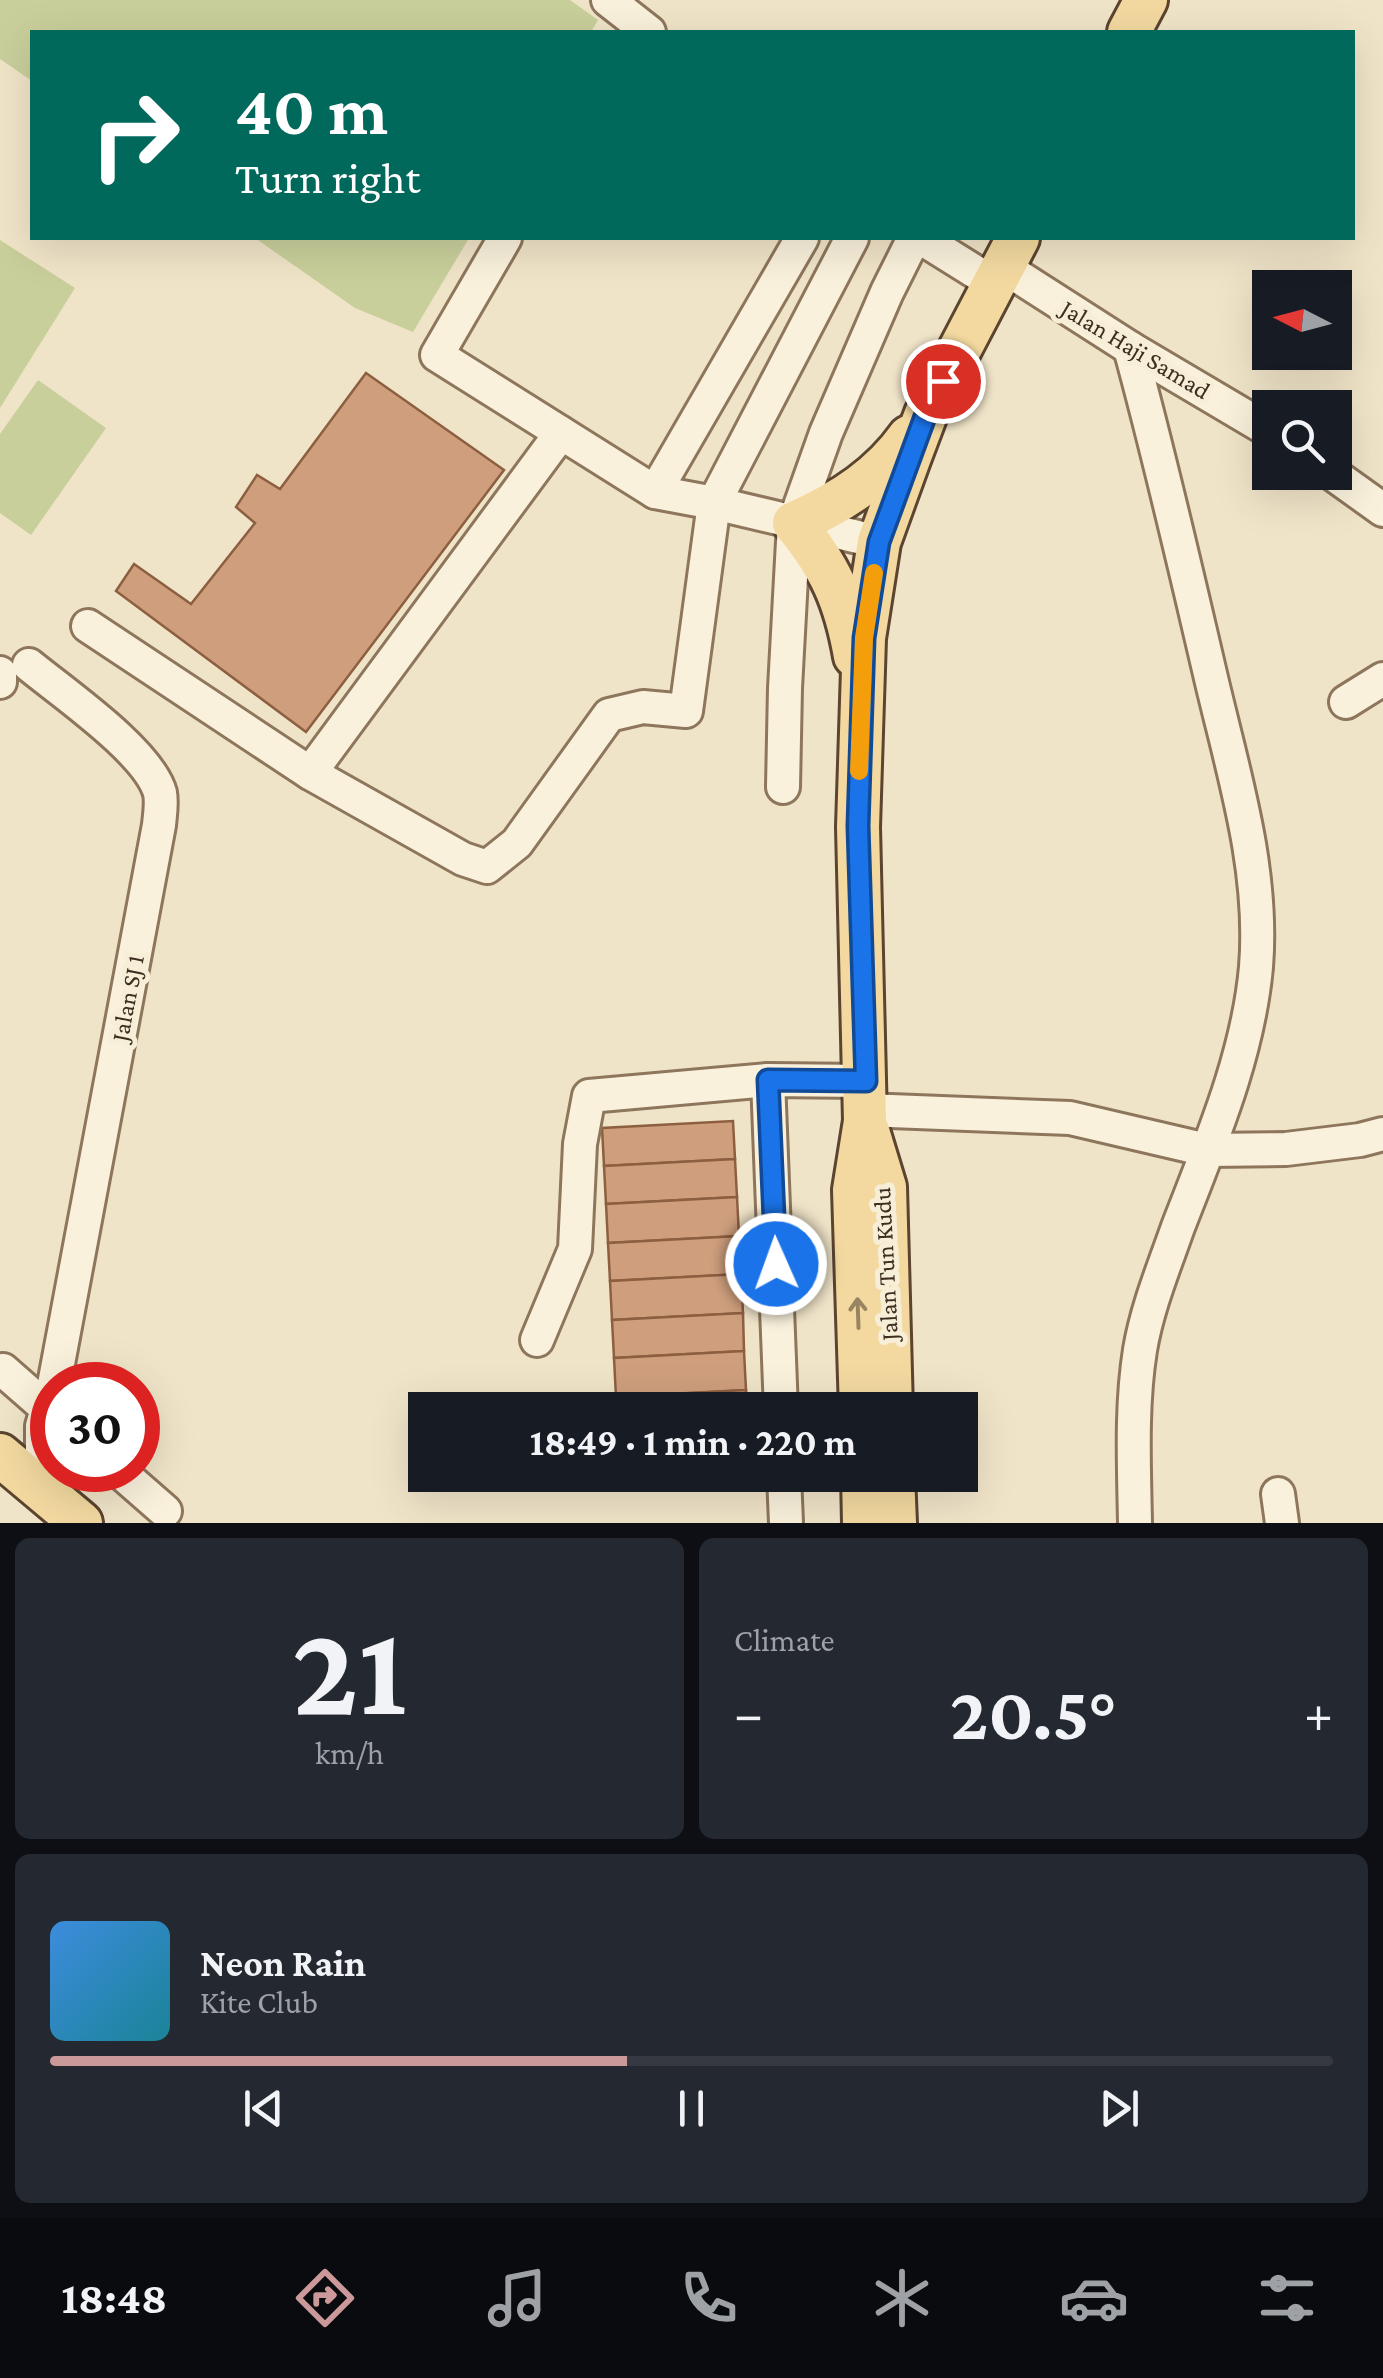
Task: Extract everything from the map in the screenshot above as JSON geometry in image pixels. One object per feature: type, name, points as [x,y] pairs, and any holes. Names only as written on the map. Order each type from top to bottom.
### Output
[{"type":"main road","points":[[1129,30],[1146,0]]},
{"type":"main road","name":"Jalan Tun Kudu","points":[[860,1392],[854,1190],[865,1104],[858,826],[864,638],[879,542],[926,414],[1004,262]]},
{"type":"main road","points":[[861,696],[845,611],[832,576],[794,523],[846,498],[873,476],[902,448],[926,414]]},
{"type":"main road","name":"Jalan Tun Kudu","points":[[865,1104],[885,1187],[891,1392]]},
{"type":"main road","points":[[0,1456],[30,1481]]},
{"type":"main road","points":[[43,1492],[81,1523]]},
{"type":"main road","points":[[863,1492],[864,1523]]},
{"type":"main road","points":[[894,1492],[895,1523]]},
{"type":"street","points":[[608,0],[646,30]]},
{"type":"street","points":[[504,240],[437,355],[655,492],[879,542]]},
{"type":"street","points":[[655,492],[801,240]]},
{"type":"street","points":[[88,626],[310,773],[463,859],[486,867],[517,843],[609,715],[643,707],[686,711],[714,503],[851,240]]},
{"type":"street","points":[[783,787],[794,523],[826,433],[887,292],[917,240]]},
{"type":"street","name":"Jalan Haji Samad","points":[[925,240],[1004,262],[1130,348],[1252,420]]},
{"type":"street","points":[[1130,348],[1236,783],[1253,865],[1258,918],[1256,969],[1244,1043],[1159,1279],[1140,1350],[1134,1436],[1135,1523]]},
{"type":"street","points":[[310,773],[561,433]]},
{"type":"street","points":[[1352,488],[1383,510]]},
{"type":"street","points":[[0,682],[15,669]]},
{"type":"street","name":"Jalan SJ 1","points":[[15,669],[134,752],[152,774],[161,796],[159,825],[58,1362]]},
{"type":"street","points":[[1346,702],[1383,679]]},
{"type":"street","points":[[538,1340],[575,1249],[580,1144],[589,1096],[768,1080],[865,1104],[1070,1118],[1207,1150],[1286,1148],[1383,1134]]},
{"type":"street","points":[[768,1080],[780,1392]]},
{"type":"street","points":[[3,1370],[30,1390]]},
{"type":"street","points":[[0,1438],[23,1434],[30,1426]]},
{"type":"street","points":[[143,1492],[165,1511]]},
{"type":"street","points":[[785,1492],[786,1523]]},
{"type":"green space","points":[[0,0],[570,0],[598,20],[592,30],[30,30],[30,80],[0,59]]},
{"type":"green space","points":[[0,240],[75,288],[0,408]]},
{"type":"green space","points":[[258,240],[468,240],[413,332],[355,308]]},
{"type":"green space","points":[[38,380],[106,428],[31,535],[0,513],[0,434]]},
{"type":"building","points":[[366,373],[504,470],[306,732],[116,591],[134,564],[191,604],[255,523],[236,507],[257,475],[280,489]]},
{"type":"building","points":[[733,1121],[735,1159],[604,1166],[602,1128]]},
{"type":"building","points":[[735,1159],[737,1197],[606,1204],[604,1166]]},
{"type":"building","points":[[737,1197],[739,1236],[608,1243],[606,1204]]},
{"type":"building","points":[[739,1236],[741,1274],[610,1281],[608,1243]]},
{"type":"building","points":[[741,1274],[743,1313],[612,1320],[610,1281]]},
{"type":"building","points":[[743,1313],[744,1351],[614,1358],[612,1320]]},
{"type":"building","points":[[744,1351],[746,1390],[616,1392],[614,1358]]},
{"type":"slow traffic","points":[[859,771],[864,638],[874,573]]},
{"type":"route","points":[[776,1264],[768,1080],[866,1081],[858,826],[864,638],[879,542],[926,414],[943,381]]}]
